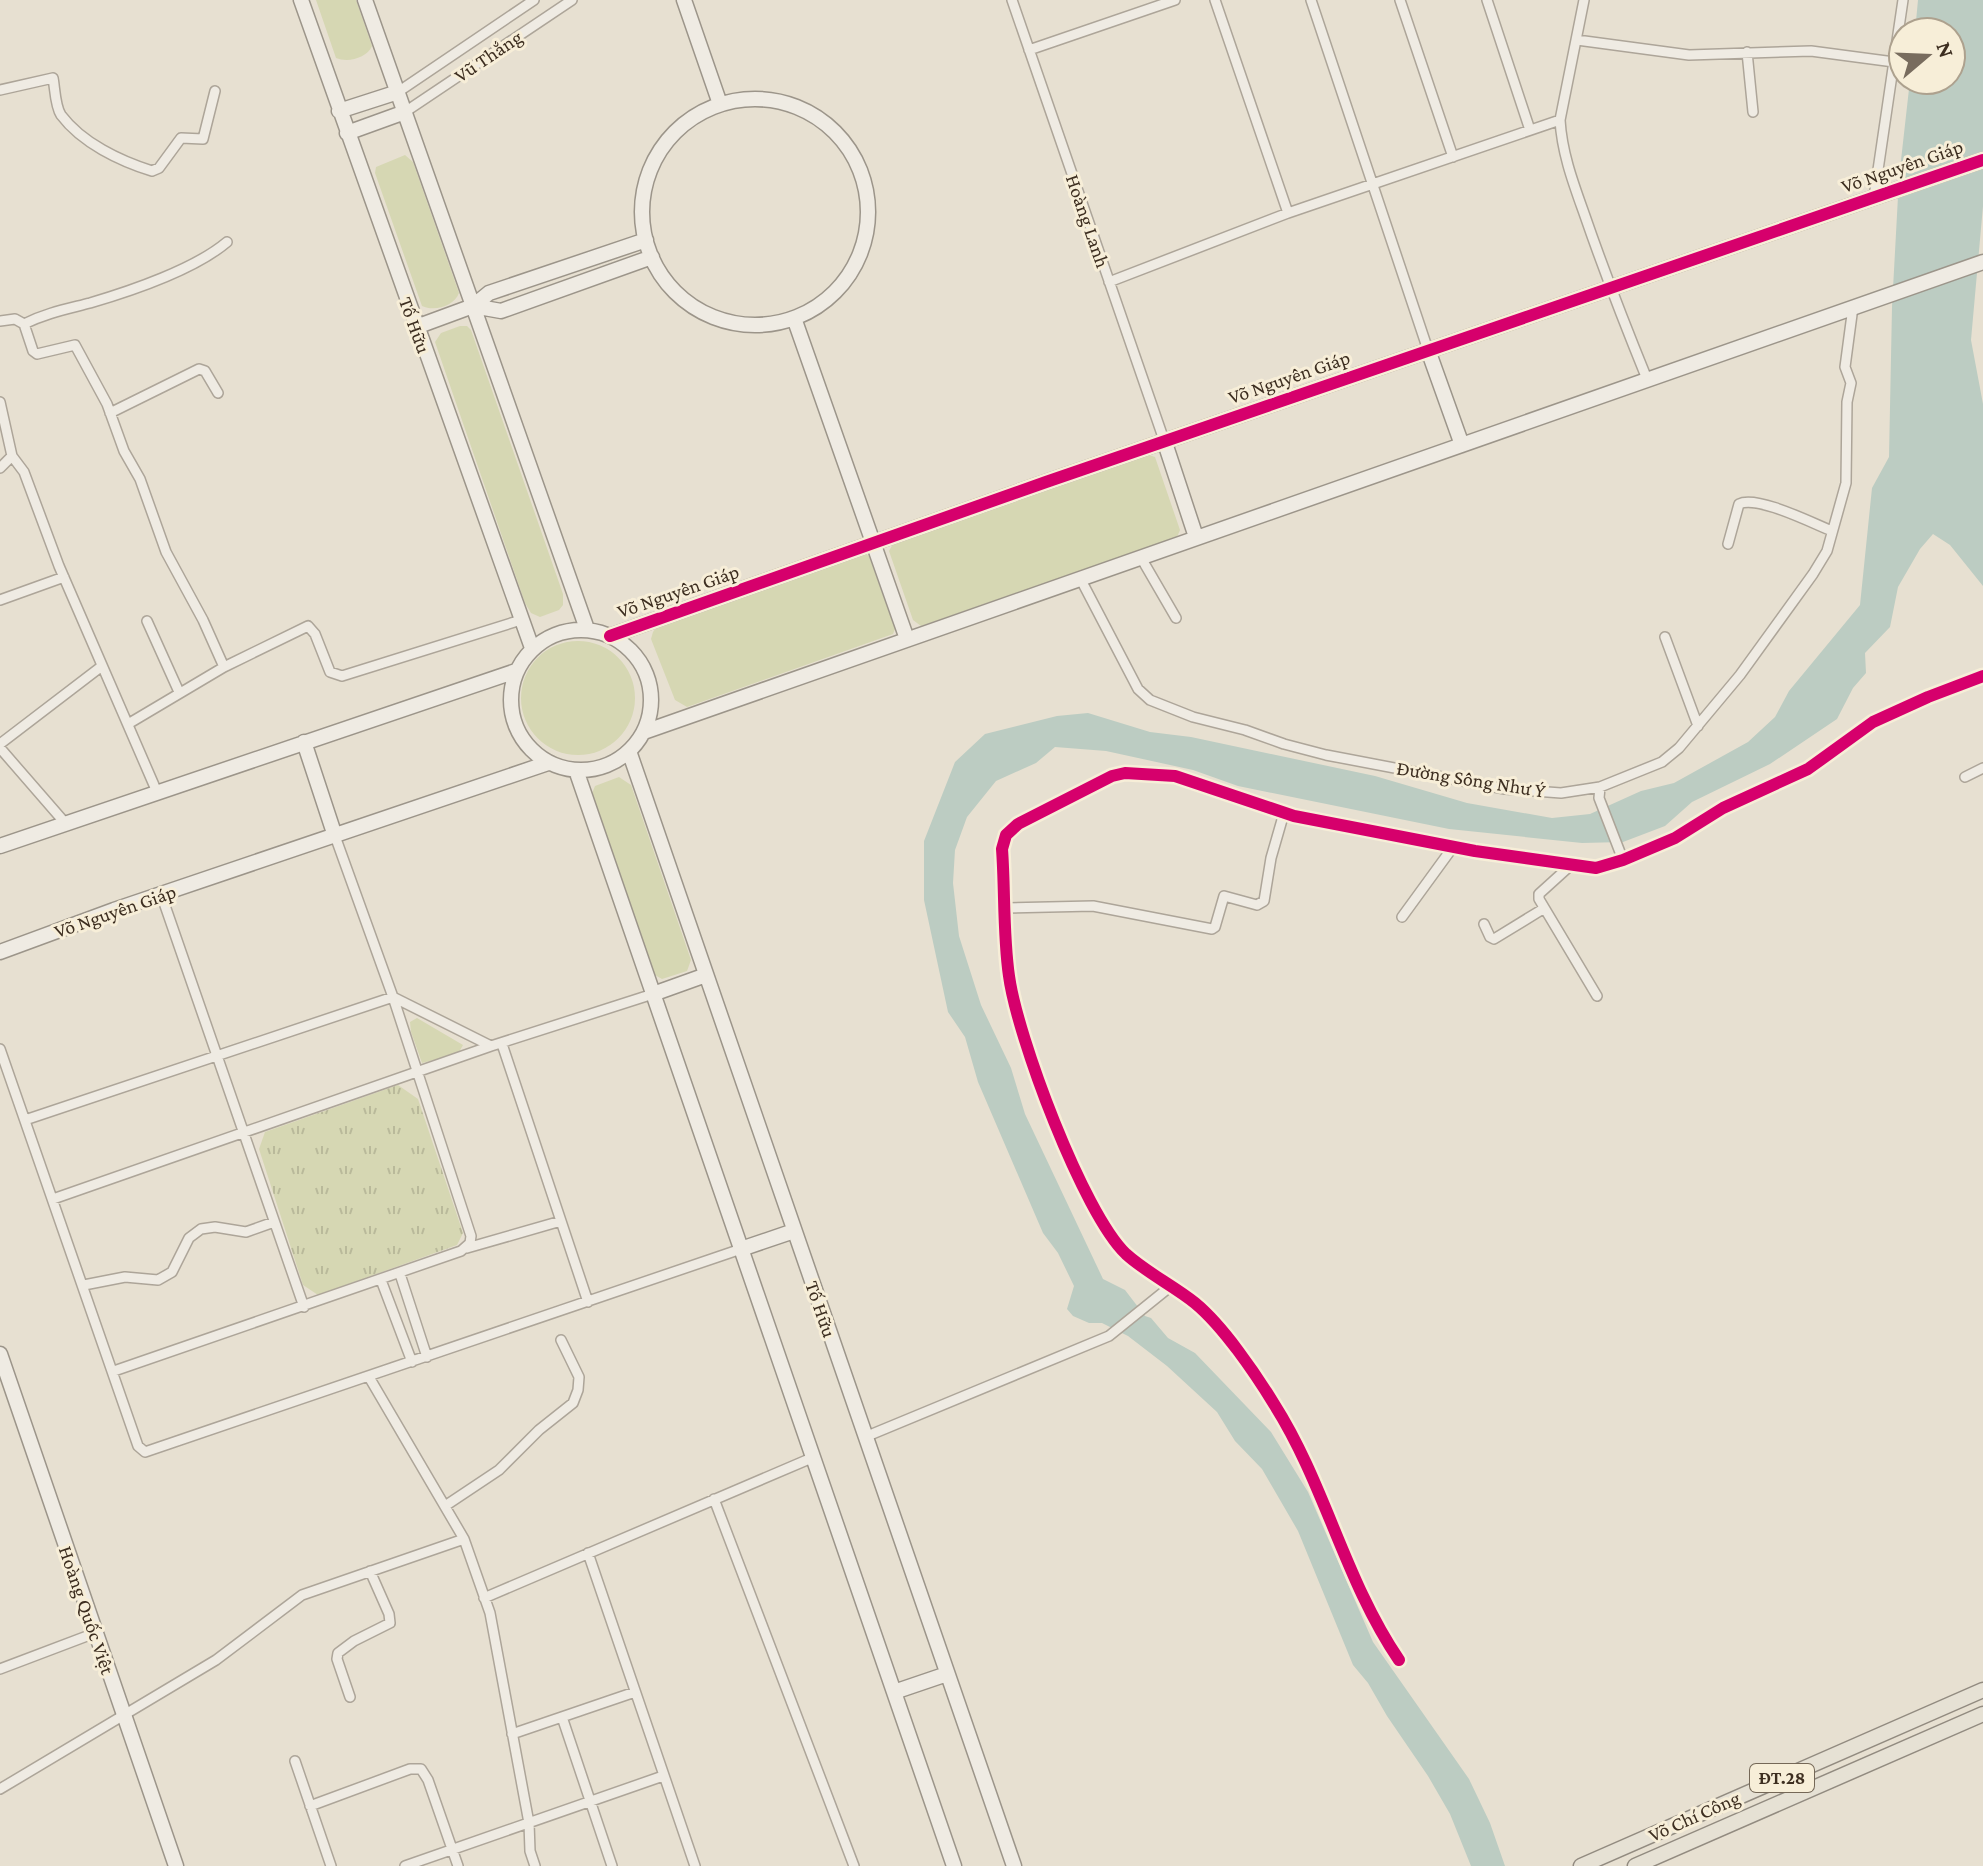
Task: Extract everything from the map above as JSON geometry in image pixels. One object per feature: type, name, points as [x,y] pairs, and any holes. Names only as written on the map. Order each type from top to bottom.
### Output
[{"type":"main road","name":"Võ Chí Công","points":[[1581,1866],[1983,1690]]},
{"type":"main road","name":"Võ Chí Công","points":[[1635,1866],[1983,1714]]},
{"type":"main road","points":[[1882,1734],[1891,1754]]},
{"type":"street","name":"Tố Hữu","points":[[301,0],[532,648]]},
{"type":"street","points":[[365,0],[587,629]]},
{"type":"street","name":"Vũ Thắng","points":[[398,92],[534,0]]},
{"type":"street","name":"Vũ Thắng","points":[[405,112],[572,0]]},
{"type":"street","points":[[684,0],[720,104]]},
{"type":"street","name":"Hoàng Lanh","points":[[1012,0],[1165,443]]},
{"type":"street","points":[[1029,50],[1175,0]]},
{"type":"street","points":[[1215,0],[1288,213]]},
{"type":"street","points":[[1311,0],[1462,445]]},
{"type":"street","points":[[1400,0],[1453,157]]},
{"type":"street","points":[[1487,0],[1530,130]]},
{"type":"street","points":[[1584,0],[1560,120],[1570,172],[1610,287],[1647,379]]},
{"type":"street","points":[[1577,40],[1689,55],[1811,51],[1887,61]]},
{"type":"street","points":[[1747,52],[1753,112]]},
{"type":"street","points":[[0,90],[53,78],[59,113],[96,146],[116,158],[152,171],[159,168],[181,138],[203,139],[215,91]]},
{"type":"street","points":[[339,111],[398,92]]},
{"type":"street","points":[[1878,195],[1890,96]]},
{"type":"street","points":[[741,99],[763,99],[805,111],[823,122],[839,138],[852,155],[861,175],[867,219],[864,240],[856,261],[831,296],[794,318],[773,324],[752,325],[710,316],[675,292],[662,276],[646,240],[642,219],[643,197],[656,157],[668,139],[683,125],[720,104],[741,99]]},
{"type":"street","points":[[347,133],[405,112]]},
{"type":"street","points":[[1109,282],[1288,213],[1560,120]]},
{"type":"street","name":"Võ Nguyên Giáp","points":[[610,636],[1983,160]]},
{"type":"street","points":[[416,327],[473,306],[489,293],[646,240]]},
{"type":"street","points":[[24,324],[40,316],[177,272],[227,242]]},
{"type":"street","points":[[600,255],[607,273]]},
{"type":"street","points":[[473,306],[501,311],[652,257]]},
{"type":"street","points":[[644,732],[1983,262]]},
{"type":"street","points":[[536,277],[543,296]]},
{"type":"street","name":"Đường Sông Như Ý","points":[[1080,578],[1138,689],[1150,700],[1164,706],[1326,755],[1505,789],[1600,793],[1662,762],[1679,748],[1740,675],[1827,551],[1846,483],[1847,402],[1851,383],[1845,367],[1860,305]]},
{"type":"street","points":[[794,318],[907,639]]},
{"type":"street","points":[[0,321],[15,319],[24,324],[33,351],[37,354],[75,345],[140,479],[166,552],[203,620],[224,667]]},
{"type":"street","points":[[110,413],[199,369],[205,371],[218,393]]},
{"type":"street","points":[[0,402],[12,456],[24,472],[64,577],[157,792]]},
{"type":"street","points":[[1165,443],[1196,537]]},
{"type":"street","points":[[0,468],[12,456]]},
{"type":"street","points":[[1728,544],[1739,504],[1743,502],[1761,504],[1832,531]]},
{"type":"street","points":[[1140,556],[1176,618]]},
{"type":"street","points":[[0,600],[64,577]]},
{"type":"street","points":[[128,724],[224,667],[308,626],[315,634],[330,672],[342,676],[521,620]]},
{"type":"street","points":[[147,621],[179,692]]},
{"type":"street","points":[[587,629],[610,636],[633,652],[647,677],[651,705],[644,732],[629,751],[599,768],[576,770],[548,763],[528,746],[514,723],[510,697],[516,671],[532,648],[552,635],[587,629]]},
{"type":"street","points":[[1665,637],[1698,726]]},
{"type":"street","points":[[66,824],[0,746],[102,666]]},
{"type":"street","points":[[0,846],[516,671]]},
{"type":"street","points":[[1399,1660],[1369,1608],[1278,1409],[1197,1304],[1121,1247],[1106,1226],[1072,1161],[1032,1059],[1010,985],[1002,849],[1010,829],[1112,776],[1125,773],[1187,778],[1284,813],[1453,847],[1596,868],[1675,838],[1723,808],[1808,769],[1873,722],[1983,676]]},
{"type":"street","points":[[304,742],[393,997],[471,1236],[467,1248]]},
{"type":"street","name":"Tố Hữu","points":[[629,751],[1014,1866]]},
{"type":"street","name":"Võ Nguyên Giáp","points":[[0,952],[548,763]]},
{"type":"street","points":[[1965,777],[1983,768]]},
{"type":"street","points":[[576,770],[954,1866]]},
{"type":"street","points":[[1600,793],[1621,856]]},
{"type":"street","points":[[1006,908],[1093,906],[1212,929],[1224,896],[1257,905],[1264,901],[1271,858],[1284,813]]},
{"type":"street","points":[[1402,917],[1453,847]]},
{"type":"street","points":[[1571,865],[1539,894],[1543,909],[1597,996]]},
{"type":"street","points":[[161,894],[304,1307]]},
{"type":"street","points":[[1484,924],[1494,939],[1543,909]]},
{"type":"street","points":[[53,1199],[706,975]]},
{"type":"street","points":[[25,1120],[393,997],[496,1045],[588,1302]]},
{"type":"street","points":[[0,1049],[138,1446],[149,1453],[794,1231]]},
{"type":"street","points":[[114,1371],[400,1274],[467,1248],[561,1221]]},
{"type":"street","points":[[84,1285],[125,1277],[158,1280],[172,1272],[189,1238],[201,1229],[215,1227],[246,1232],[274,1222]]},
{"type":"street","points":[[400,1274],[427,1357]]},
{"type":"street","points":[[381,1280],[412,1362]]},
{"type":"street","points":[[865,1437],[1109,1336],[1171,1286]]},
{"type":"street","points":[[445,1506],[499,1470],[539,1430],[573,1403],[579,1377],[561,1340]]},
{"type":"street","name":"Hoàng Quốc Việt","points":[[0,1354],[176,1866]]},
{"type":"street","points":[[369,1377],[464,1539],[490,1613],[535,1866]]},
{"type":"street","points":[[484,1598],[814,1457]]},
{"type":"street","points":[[714,1499],[854,1866]]},
{"type":"street","points":[[0,1789],[216,1660],[302,1595],[464,1539]]},
{"type":"street","points":[[588,1553],[695,1866]]},
{"type":"street","points":[[350,1697],[337,1659],[338,1653],[390,1623],[370,1571]]},
{"type":"street","points":[[0,1669],[95,1633]]},
{"type":"street","points":[[894,1692],[947,1674]]},
{"type":"street","points":[[512,1734],[635,1692]]},
{"type":"street","points":[[562,1717],[612,1866]]},
{"type":"street","points":[[295,1761],[331,1866]]},
{"type":"street","points":[[310,1806],[410,1769],[421,1769],[428,1780],[458,1866]]},
{"type":"street","points":[[405,1866],[663,1776]]},
{"type":"green space","points":[[316,0],[356,0],[372,46],[366,54],[346,60],[336,58]]},
{"type":"green space","points":[[405,155],[413,162],[459,293],[449,304],[438,308],[422,306],[375,173],[376,167]]},
{"type":"green space","points":[[460,326],[471,330],[563,594],[563,605],[559,610],[540,617],[531,613],[525,603],[435,342],[441,333]]},
{"type":"green space","points":[[1146,454],[1155,457],[1180,530],[1177,537],[921,626],[913,620],[889,551],[894,542]]},
{"type":"green space","points":[[864,553],[869,556],[895,629],[893,634],[687,707],[675,700],[651,639],[660,622]]},
{"type":"green space","points":[[578,641],[600,645],[619,657],[631,676],[635,698],[631,720],[619,739],[600,751],[578,755],[556,751],[537,739],[525,720],[521,698],[525,676],[537,657],[556,645]]},
{"type":"green space","points":[[619,777],[631,785],[691,960],[687,971],[662,979],[653,974],[591,796],[595,786]]},
{"type":"green space","points":[[417,1018],[463,1045],[458,1054],[422,1063],[411,1032],[410,1022]]},
{"type":"green space","points":[[398,1085],[418,1099],[463,1233],[457,1245],[318,1295],[303,1285],[259,1149],[265,1132]]},
{"type":"shaded area","points":[[1918,0],[1983,0],[1983,206],[1971,340],[1983,404],[1983,586],[1950,545],[1933,534],[1920,549],[1898,587],[1890,627],[1865,653],[1866,673],[1853,688],[1837,719],[1770,764],[1692,802],[1665,826],[1623,842],[1582,843],[1449,829],[1238,786],[1193,770],[1106,751],[1055,747],[1036,763],[996,781],[967,817],[955,850],[953,883],[959,936],[981,1005],[1011,1068],[1025,1114],[1103,1279],[1125,1290],[1145,1316],[1151,1318],[1168,1338],[1195,1353],[1271,1432],[1308,1492],[1373,1642],[1469,1779],[1490,1823],[1505,1866],[1471,1866],[1450,1814],[1428,1776],[1353,1665],[1298,1531],[1262,1469],[1235,1441],[1217,1412],[1167,1366],[1128,1336],[1102,1323],[1089,1323],[1073,1316],[1067,1309],[1074,1286],[1058,1253],[1043,1233],[978,1082],[965,1037],[948,1012],[924,900],[924,841],[955,762],[985,734],[1057,716],[1088,713],[1150,732],[1191,737],[1375,776],[1467,803],[1552,818],[1590,814],[1641,791],[1674,783],[1748,742],[1775,717],[1789,691],[1860,605],[1872,488],[1889,457],[1892,307],[1899,178],[1908,96],[1967,96],[1967,16],[1916,16]]},
{"type":"cycle path","points":[[610,636],[1046,482],[1983,160]]},
{"type":"cycle path","points":[[1399,1660],[1364,1598],[1292,1435],[1258,1378],[1206,1313],[1126,1254],[1109,1233],[1072,1164],[1038,1080],[1009,976],[1002,849],[1006,835],[1018,824],[1112,776],[1125,773],[1175,776],[1294,816],[1475,851],[1596,868],[1675,838],[1723,808],[1808,769],[1873,722],[1983,676]]}]
